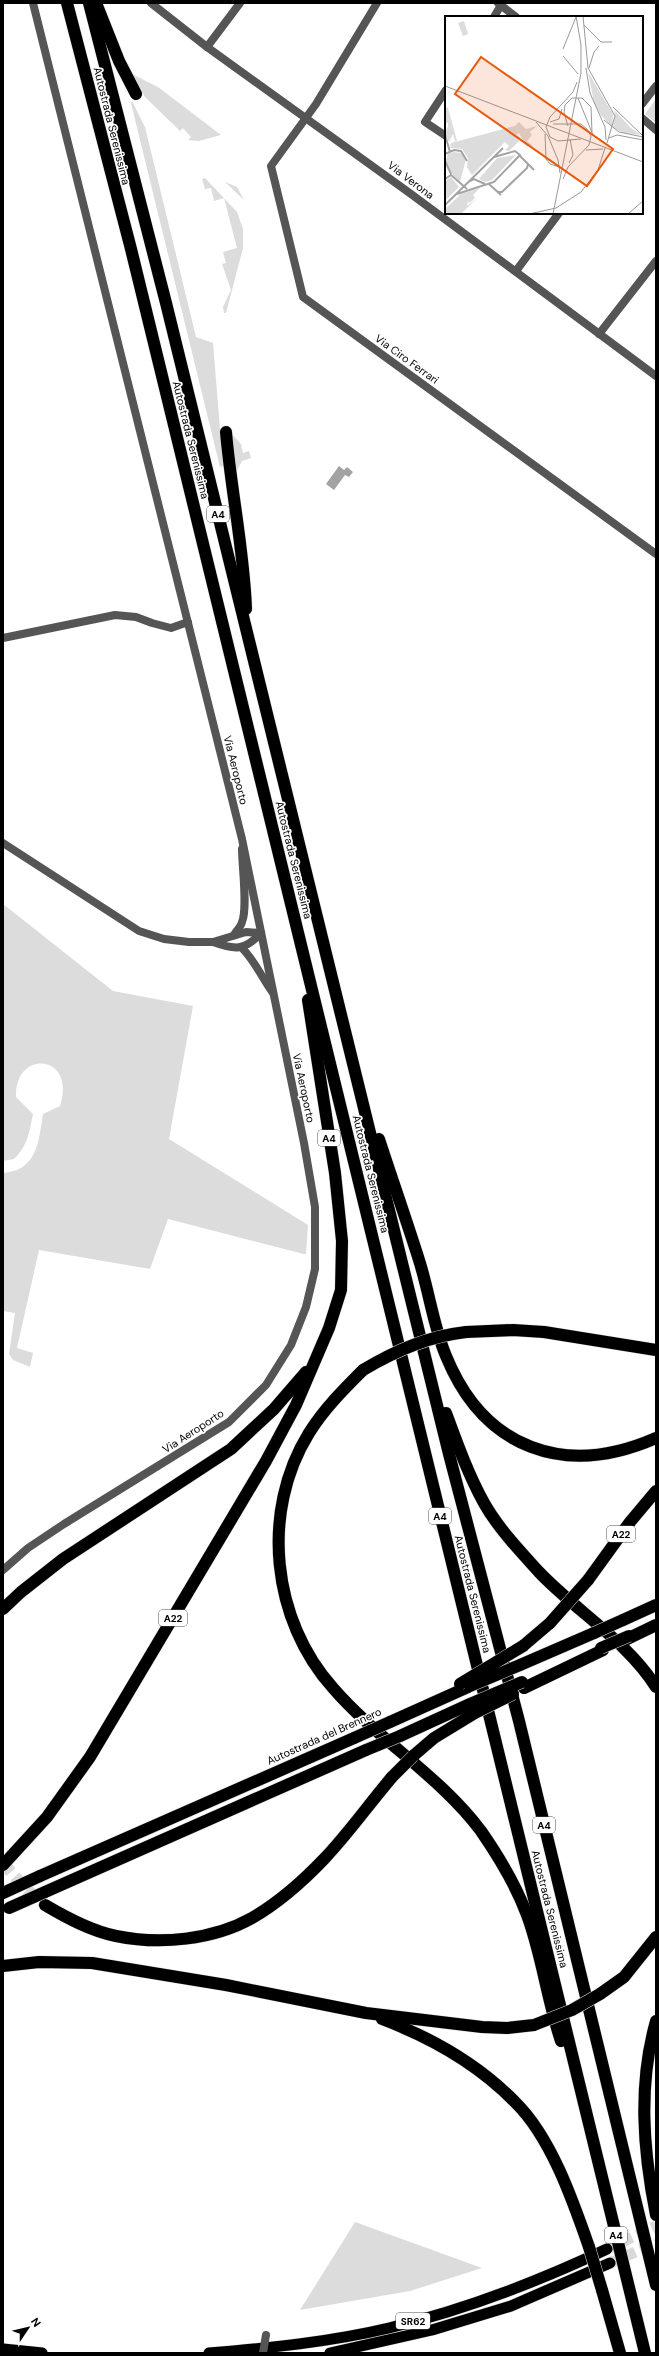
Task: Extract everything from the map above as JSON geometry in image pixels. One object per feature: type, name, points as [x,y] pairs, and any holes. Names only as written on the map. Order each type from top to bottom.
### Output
[{"type":"highway","name":"Autostrada Serenissima","points":[[67,3],[131,249],[645,2353]]},
{"type":"highway","name":"Autostrada Serenissima","points":[[89,3],[120,119],[427,1365],[519,1721],[656,2285]]},
{"type":"highway","points":[[96,3],[119,62],[136,94]]},
{"type":"highway","points":[[226,432],[230,481],[246,582],[247,634]]},
{"type":"highway","name":"A4","points":[[294,914],[335,1173],[342,1241],[340,1290],[316,1360]]},
{"type":"highway","points":[[343,1026],[418,1259],[442,1344],[453,1371],[475,1406],[496,1429],[510,1437],[543,1451],[561,1455],[590,1456],[608,1454],[656,1438]]},
{"type":"highway","points":[[587,2118],[556,2026],[528,1916],[499,1857],[461,1806],[363,1719],[332,1687],[309,1656],[293,1626],[284,1596],[278,1526],[282,1501],[291,1469],[309,1434],[334,1399],[363,1370],[423,1341],[446,1334],[512,1330],[544,1332],[656,1350]]},
{"type":"highway","points":[[3,1609],[21,1592],[63,1559],[231,1449],[274,1409],[316,1360]]},
{"type":"highway","name":"A22","points":[[5,1863],[47,1817],[90,1757],[266,1462],[296,1405],[316,1360]]},
{"type":"highway","points":[[427,1365],[463,1458],[484,1503],[499,1525],[540,1572],[633,1656],[656,1687]]},
{"type":"highway","name":"A22","points":[[464,1686],[523,1646],[550,1623],[588,1580],[630,1522],[656,1491]]},
{"type":"highway","points":[[464,1686],[520,1665],[656,1606]]},
{"type":"highway","points":[[6,1910],[366,1750],[472,1708],[656,1624]]},
{"type":"highway","name":"Autostrada del Brennero","points":[[3,1893],[390,1722],[464,1686]]},
{"type":"highway","points":[[45,1905],[71,1921],[116,1936],[169,1940],[214,1934],[252,1918],[289,1891],[324,1858],[392,1777],[413,1756],[472,1708]]},
{"type":"highway","points":[[3,1966],[66,1962],[118,1966],[366,2013],[482,2027],[507,2028],[534,2025],[572,2010],[600,1994],[624,1977],[656,1937]]},
{"type":"highway","points":[[366,2013],[413,2031],[448,2049],[484,2074],[516,2102],[538,2132],[564,2180],[589,2247],[620,2353]]},
{"type":"highway","points":[[655,2212],[647,2167],[644,2112],[649,2051],[656,2021]]},
{"type":"highway","name":"SR62","points":[[209,2353],[278,2347],[388,2328],[486,2300],[538,2281],[607,2249]]},
{"type":"highway","name":"SR62","points":[[330,2353],[432,2330],[511,2306],[610,2263]]},
{"type":"highway","points":[[3,2348],[42,2353]]},
{"type":"street","name":"Via Aeroporto","points":[[3,1570],[28,1548],[58,1528],[229,1422],[266,1385],[291,1345],[306,1307],[315,1269],[316,1207],[242,839],[158,498],[33,3]]},
{"type":"street","name":"Via Verona","points":[[151,3],[207,47],[307,117],[656,376]]},
{"type":"street","points":[[207,47],[240,3]]},
{"type":"street","points":[[307,117],[377,3]]},
{"type":"street","points":[[494,16],[500,4],[515,16]]},
{"type":"street","points":[[643,103],[656,86]]},
{"type":"street","points":[[445,92],[425,122],[445,135]]},
{"type":"street","name":"Via Ciro Ferrari","points":[[307,117],[271,166],[303,296],[656,554]]},
{"type":"street","points":[[643,119],[656,130]]},
{"type":"street","points":[[516,271],[558,214]]},
{"type":"street","points":[[599,334],[656,261]]},
{"type":"street","points":[[3,638],[115,614],[136,616],[152,623],[171,628],[188,622]]},
{"type":"street","points":[[234,935],[242,923],[246,908],[243,889],[242,839]]},
{"type":"street","points":[[3,843],[139,931],[164,939],[189,942],[212,942],[246,932],[261,933]]},
{"type":"street","points":[[212,942],[226,947],[242,948],[251,943],[261,933]]},
{"type":"street","points":[[242,948],[252,958],[261,976],[274,993]]},
{"type":"street","points":[[263,2353],[266,2334]]},
{"type":"shaded area","points":[[132,74],[158,87],[221,135],[199,141],[188,140],[191,137],[183,128],[180,131],[145,97]]},
{"type":"shaded area","points":[[656,99],[656,123],[645,114]]},
{"type":"shaded area","points":[[132,101],[145,127],[196,337],[213,343],[223,466],[220,467],[131,103]]},
{"type":"shaded area","points":[[205,178],[224,198],[214,201],[211,188],[205,189],[202,179]]},
{"type":"shaded area","points":[[225,182],[237,187],[244,200]]},
{"type":"shaded area","points":[[224,198],[237,212],[243,229],[243,248],[226,313],[224,313],[223,307],[231,290],[222,264],[226,263],[223,252],[237,248]]},
{"type":"shaded area","points":[[230,432],[241,444],[243,453],[249,451],[251,458],[242,461],[234,476]]},
{"type":"shaded area","points":[[339,466],[344,470],[347,467],[353,472],[349,477],[345,475],[334,490],[326,484]]},
{"type":"shaded area","points":[[3,904],[113,991],[193,1006],[169,1139],[308,1225],[306,1254],[304,1254],[168,1219],[150,1269],[39,1250],[17,1348],[33,1353],[30,1367],[13,1360],[9,1354],[15,1313],[3,1311],[3,1173],[15,1171],[21,1168],[32,1157],[38,1144],[43,1114],[60,1106],[63,1088],[60,1075],[53,1067],[44,1064],[34,1065],[24,1071],[18,1081],[16,1097],[33,1114],[30,1127],[25,1144],[19,1154],[14,1159],[3,1161]]},
{"type":"shaded area","points":[[355,2222],[482,2268],[410,2291],[300,2310]]},
{"type":"tunnel","points":[[3,1863],[27,1890],[42,1902]]},
{"type":"tunnel","points":[[607,2249],[656,2226]]},
{"type":"tunnel","points":[[610,2263],[656,2243]]}]
